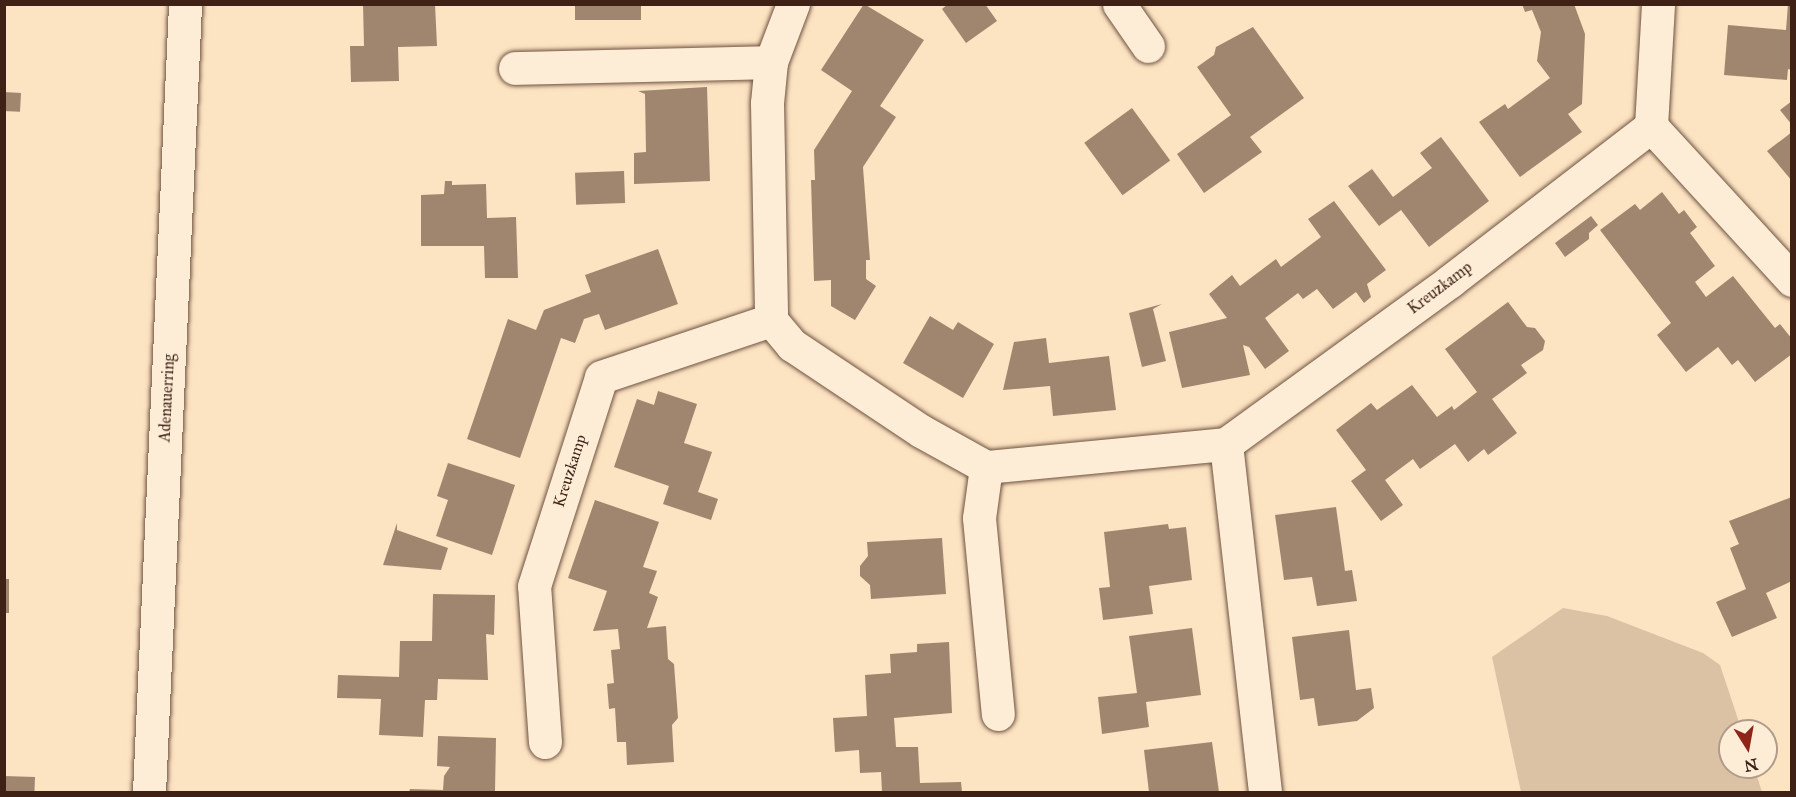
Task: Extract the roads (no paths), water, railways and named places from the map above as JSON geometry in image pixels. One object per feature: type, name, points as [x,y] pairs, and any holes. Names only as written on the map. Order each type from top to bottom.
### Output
[{"type":"street","name":"Adenauerring","points":[[149,792],[185,4]]},
{"type":"street","points":[[793,4],[771,62],[767,103],[771,320],[792,345],[921,431],[986,467],[1226,444],[1265,792]]},
{"type":"street","points":[[1119,4],[1148,46]]},
{"type":"street","points":[[1659,4],[1651,126],[1791,280]]},
{"type":"street","points":[[515,68],[771,62]]},
{"type":"street","name":"Kreuzkamp","points":[[1226,444],[1450,281],[1651,126]]},
{"type":"street","name":"Kreuzkamp","points":[[545,742],[534,586],[601,377],[771,320]]},
{"type":"street","points":[[986,467],[979,519],[998,714]]}]
